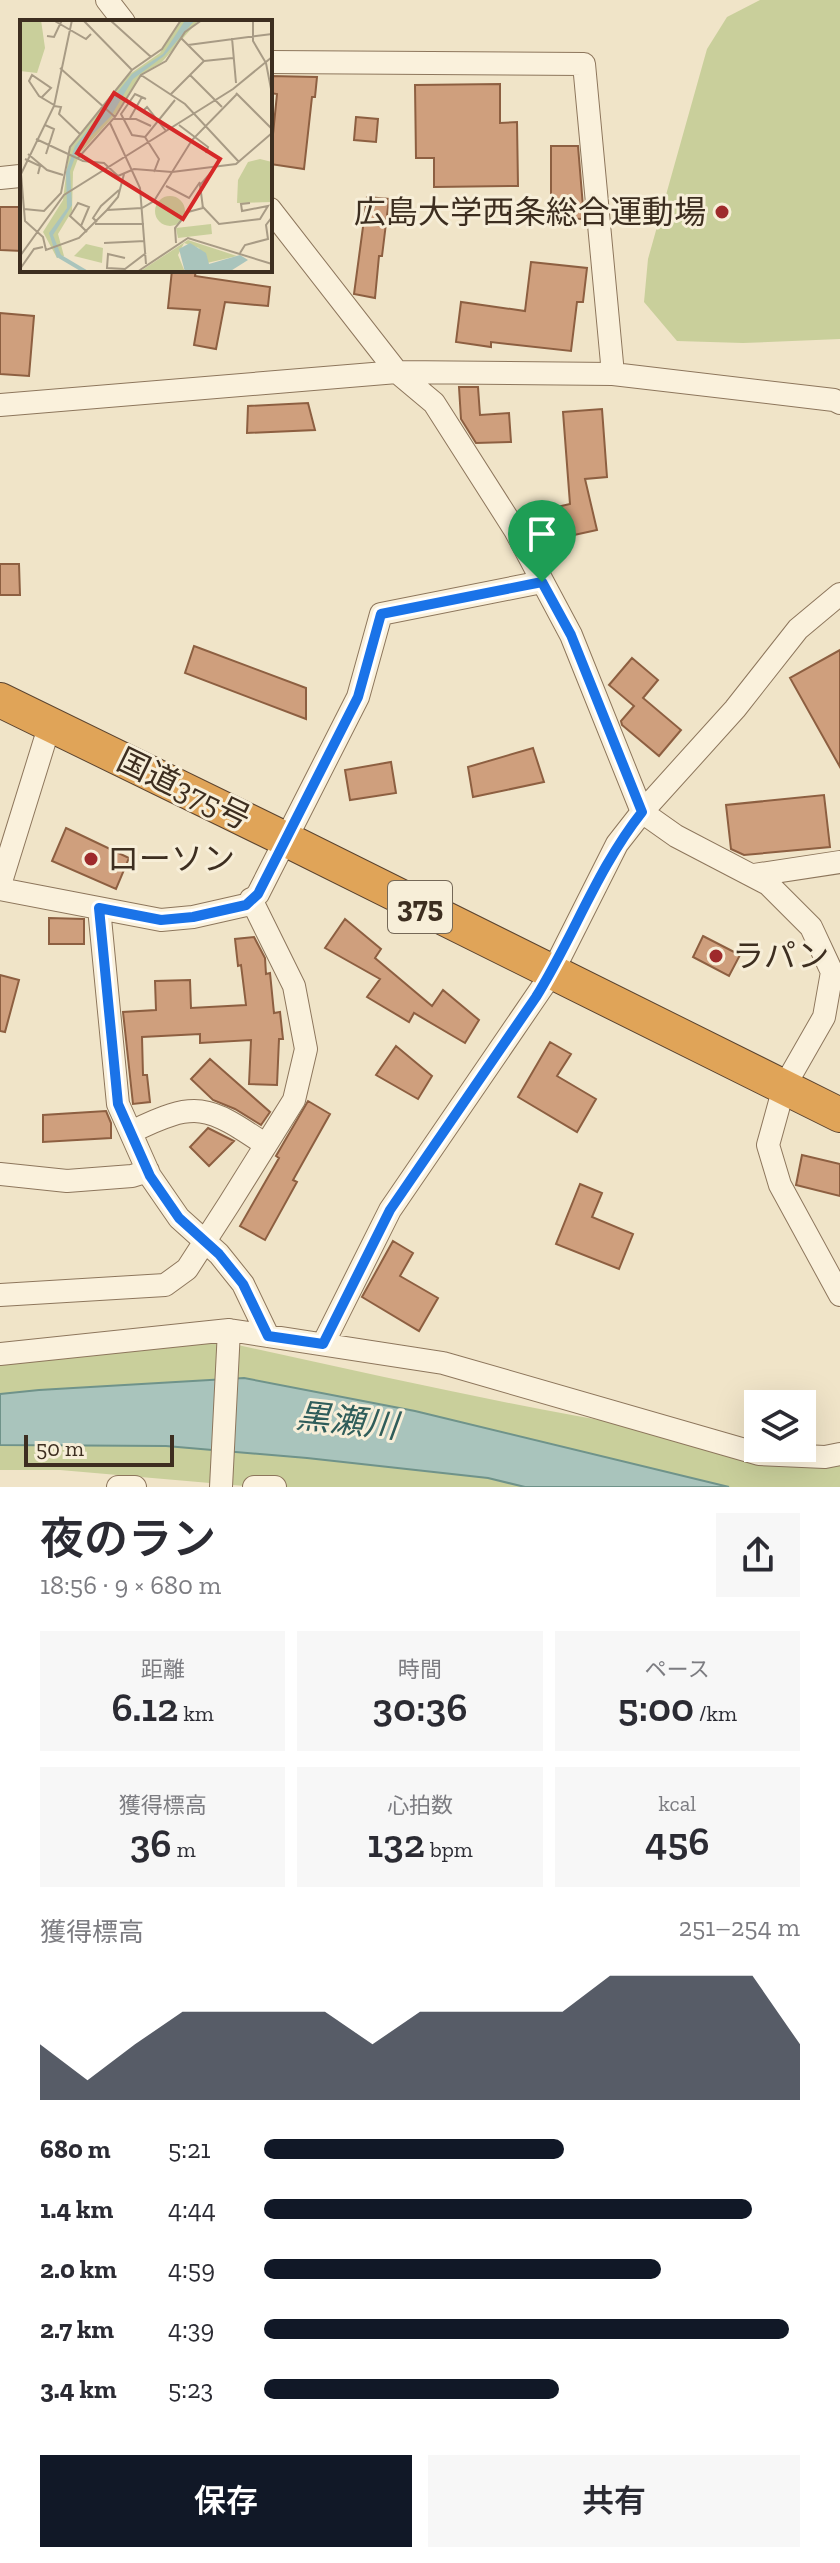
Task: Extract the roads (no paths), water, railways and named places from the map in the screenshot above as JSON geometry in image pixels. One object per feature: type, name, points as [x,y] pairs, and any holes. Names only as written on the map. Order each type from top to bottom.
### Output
[{"type":"highway","name":"国道375号","points":[[0,700],[840,1115]]},
{"type":"street","points":[[107,0],[122,20]]},
{"type":"street","points":[[272,62],[584,64],[613,374]]},
{"type":"street","points":[[272,212],[397,372],[434,403],[515,530],[571,635],[642,812],[676,836],[768,884],[811,927],[832,972],[824,1017],[784,1087],[768,1145],[780,1185],[840,1295]]},
{"type":"street","points":[[0,405],[397,372],[613,374],[840,403]]},
{"type":"street","points":[[50,724],[0,887],[161,920],[193,917],[246,905],[258,894],[358,697],[381,614],[542,582]]},
{"type":"street","points":[[323,1344],[390,1210],[552,973],[617,844],[735,709],[798,629],[840,594]]},
{"type":"street","points":[[754,875],[840,862]]},
{"type":"street","points":[[0,1295],[165,1285],[187,1269],[266,1145],[294,1100],[306,1049],[294,986],[251,899]]},
{"type":"street","points":[[99,908],[118,1104],[148,1171],[179,1218],[219,1254],[243,1284],[268,1336]]},
{"type":"street","points":[[131,1132],[162,1117],[196,1109],[227,1118],[266,1145]]},
{"type":"street","points":[[0,1174],[67,1181],[132,1176],[148,1171]]},
{"type":"street","points":[[0,1354],[268,1336],[443,1363],[759,1454],[825,1457],[840,1454]]},
{"type":"street","points":[[221,1483],[229,1338]]},
{"type":"street","points":[[118,1487],[135,1487]]},
{"type":"street","points":[[254,1487],[275,1487]]},
{"type":"water","name":"黒瀬川","points":[[244,1378],[415,1411],[729,1487],[525,1487],[488,1478],[166,1446],[0,1445],[0,1394]]},
{"type":"place","name":"広島大学西条総合運動場","points":[[722,212]]},
{"type":"place","name":"ローソン","points":[[91,859]]},
{"type":"place","name":"ラパン","points":[[716,956]]}]
